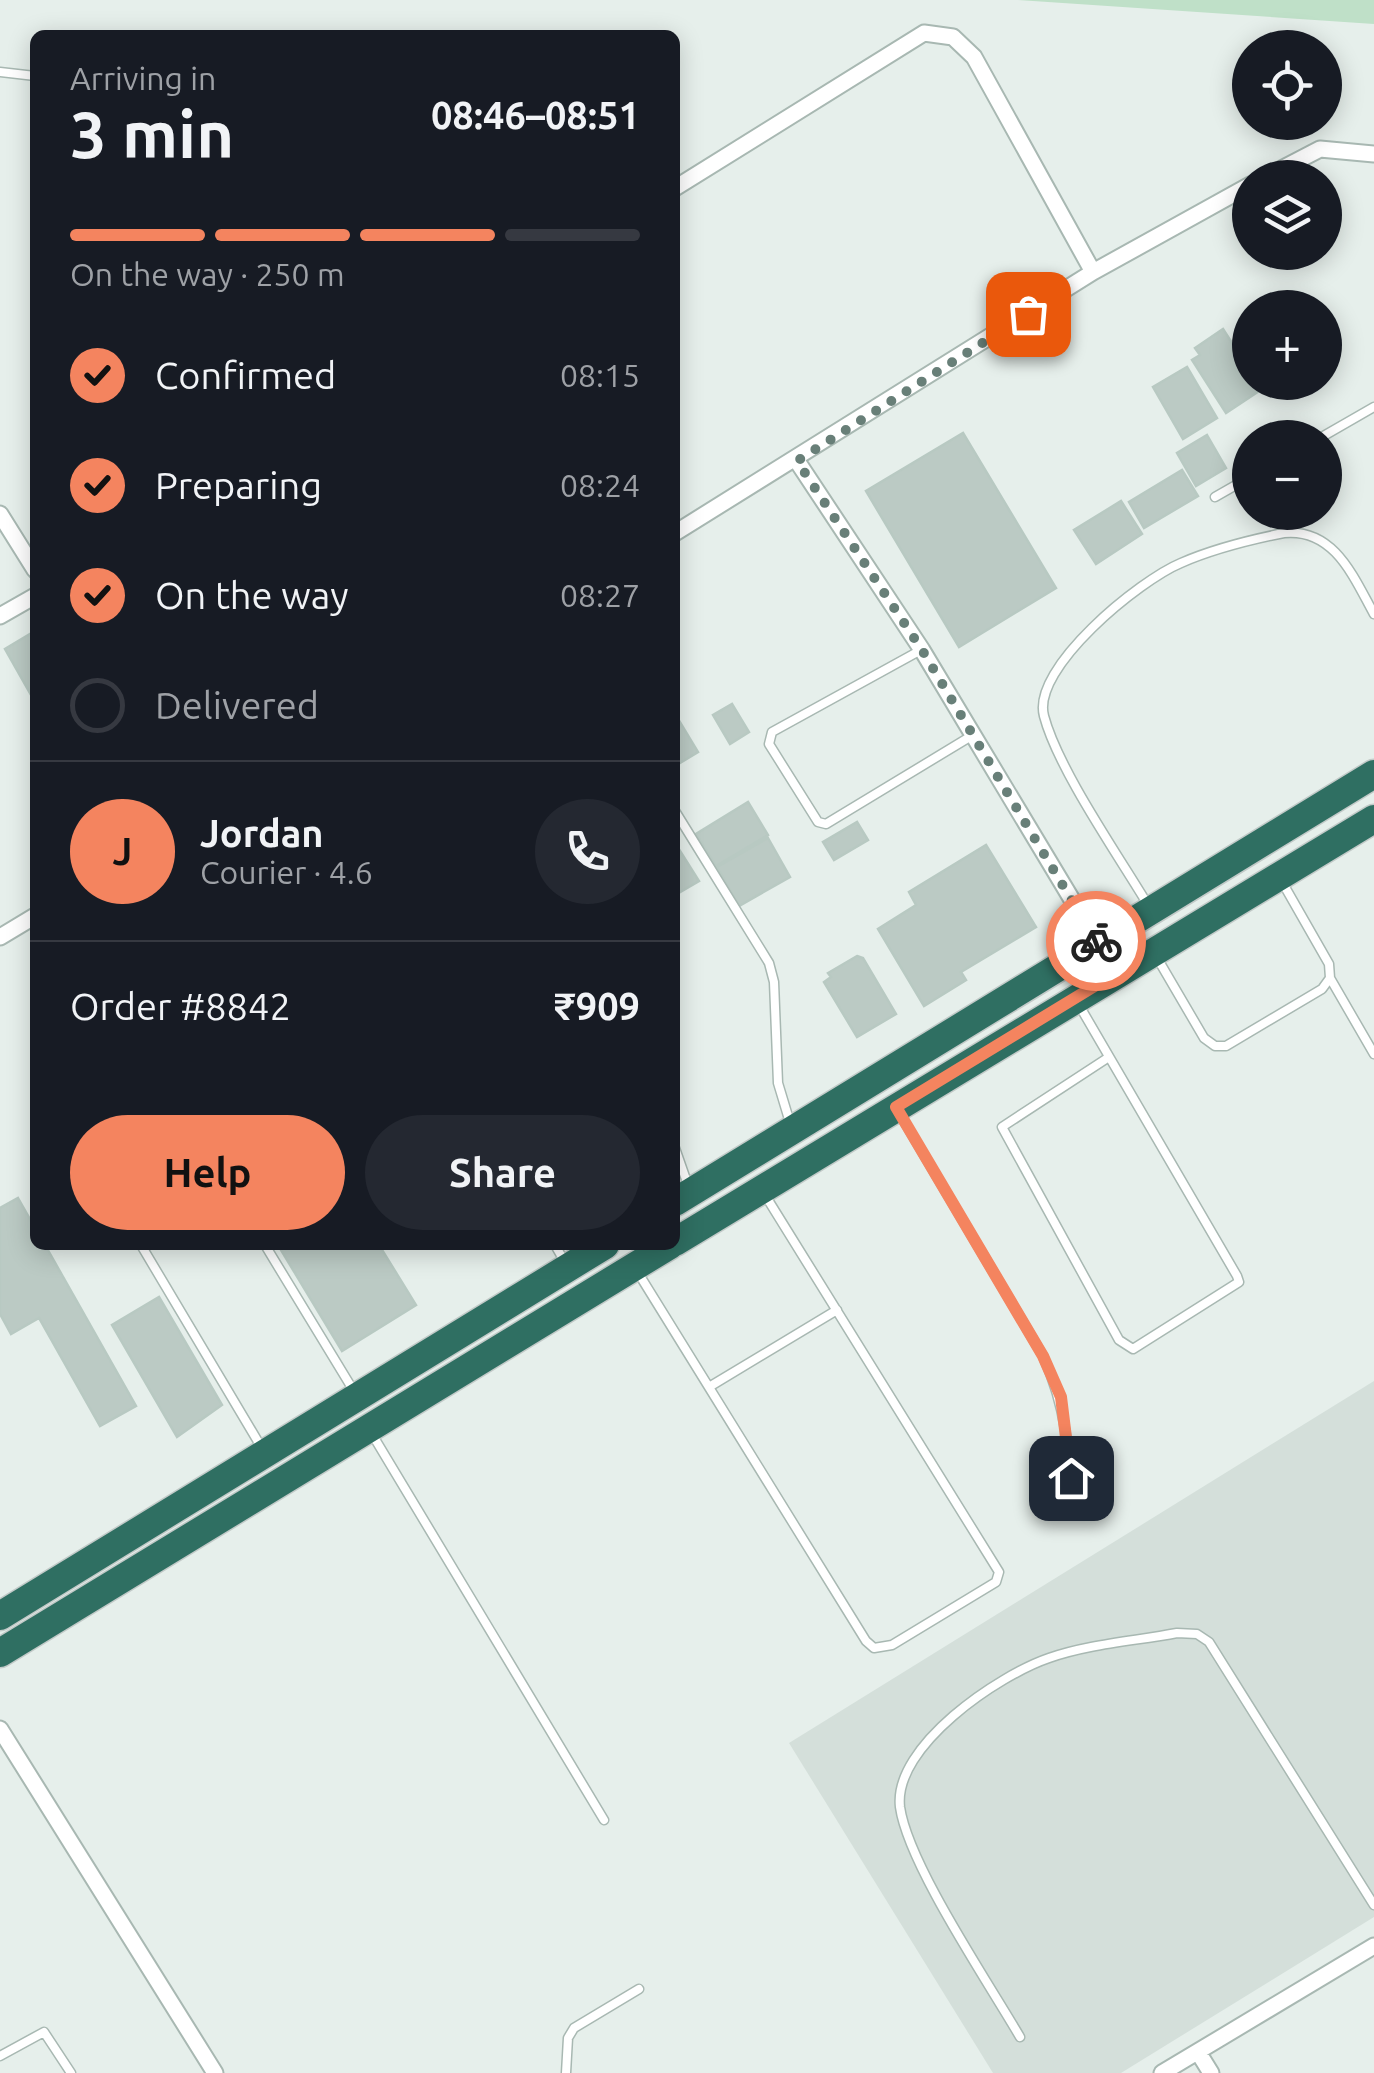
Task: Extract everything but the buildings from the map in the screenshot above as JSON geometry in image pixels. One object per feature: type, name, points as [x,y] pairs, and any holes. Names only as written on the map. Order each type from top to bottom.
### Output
[{"type":"highway","points":[[683,1198],[1374,774]]},
{"type":"highway","points":[[680,1240],[1374,819]]},
{"type":"highway","points":[[0,1653],[663,1250]]},
{"type":"highway","points":[[0,1616],[358,1397],[562,1256]]},
{"type":"street","points":[[680,185],[924,33],[953,37],[974,57],[1093,272]]},
{"type":"street","points":[[1299,160],[1320,149],[1374,154]]},
{"type":"street","points":[[680,530],[797,461],[1093,272],[1232,195]]},
{"type":"street","points":[[797,461],[922,650],[1116,973]]},
{"type":"street","points":[[0,514],[30,562]]},
{"type":"street","points":[[0,616],[30,599]]},
{"type":"street","points":[[0,937],[30,919]]},
{"type":"street","points":[[0,1729],[215,2073]]},
{"type":"street","points":[[1162,2073],[1374,1946]]},
{"type":"street","points":[[1198,2052],[1211,2073]]},
{"type":"lane","points":[[0,72],[30,75]]},
{"type":"lane","points":[[1342,425],[1374,407]]},
{"type":"lane","points":[[1215,497],[1232,487]]},
{"type":"lane","points":[[1151,910],[1085,800],[1043,714],[1044,688],[1058,662],[1147,583],[1178,564],[1284,532],[1301,531],[1327,542],[1345,563],[1374,614]]},
{"type":"lane","points":[[922,650],[772,732],[769,744],[818,822],[826,824],[974,735]]},
{"type":"lane","points":[[680,820],[769,964],[774,982],[778,1083],[792,1130]]},
{"type":"lane","points":[[1278,876],[1320,942],[1330,978],[1374,1054]]},
{"type":"lane","points":[[1153,951],[1204,1038],[1215,1046],[1226,1046],[1322,989],[1330,978]]},
{"type":"lane","points":[[1075,998],[1110,1057],[1239,1282],[1134,1349],[1119,1340],[1002,1127],[1110,1057]]},
{"type":"lane","points":[[896,1107],[1043,1356],[1061,1397],[1070,1448],[1071,1509]]},
{"type":"lane","points":[[635,1267],[866,1641],[874,1648],[892,1645],[996,1582],[998,1572],[761,1189]]},
{"type":"lane","points":[[144,1250],[265,1454]]},
{"type":"lane","points":[[268,1250],[358,1397]]},
{"type":"lane","points":[[709,1386],[837,1310]]},
{"type":"lane","points":[[369,1430],[604,1820]]},
{"type":"lane","points":[[1020,2037],[909,1843],[900,1804],[905,1774],[929,1736],[1031,1664],[1054,1656],[1177,1633],[1197,1634],[1208,1642],[1374,1905]]},
{"type":"lane","points":[[566,2073],[568,2038],[574,2028],[638,1990]]},
{"type":"lane","points":[[0,2056],[44,2032],[72,2073]]},
{"type":"shaded area","points":[[1374,1381],[1374,1917],[1121,2073],[993,2073],[789,1743]]},
{"type":"green space","points":[[1018,0],[1374,0],[1374,24]]},
{"type":"way so far","points":[[1028,314],[797,461],[922,650],[1096,941]]},
{"type":"route","points":[[1071,1478],[1061,1397],[1043,1356],[896,1107],[1116,973],[1096,941]]}]
